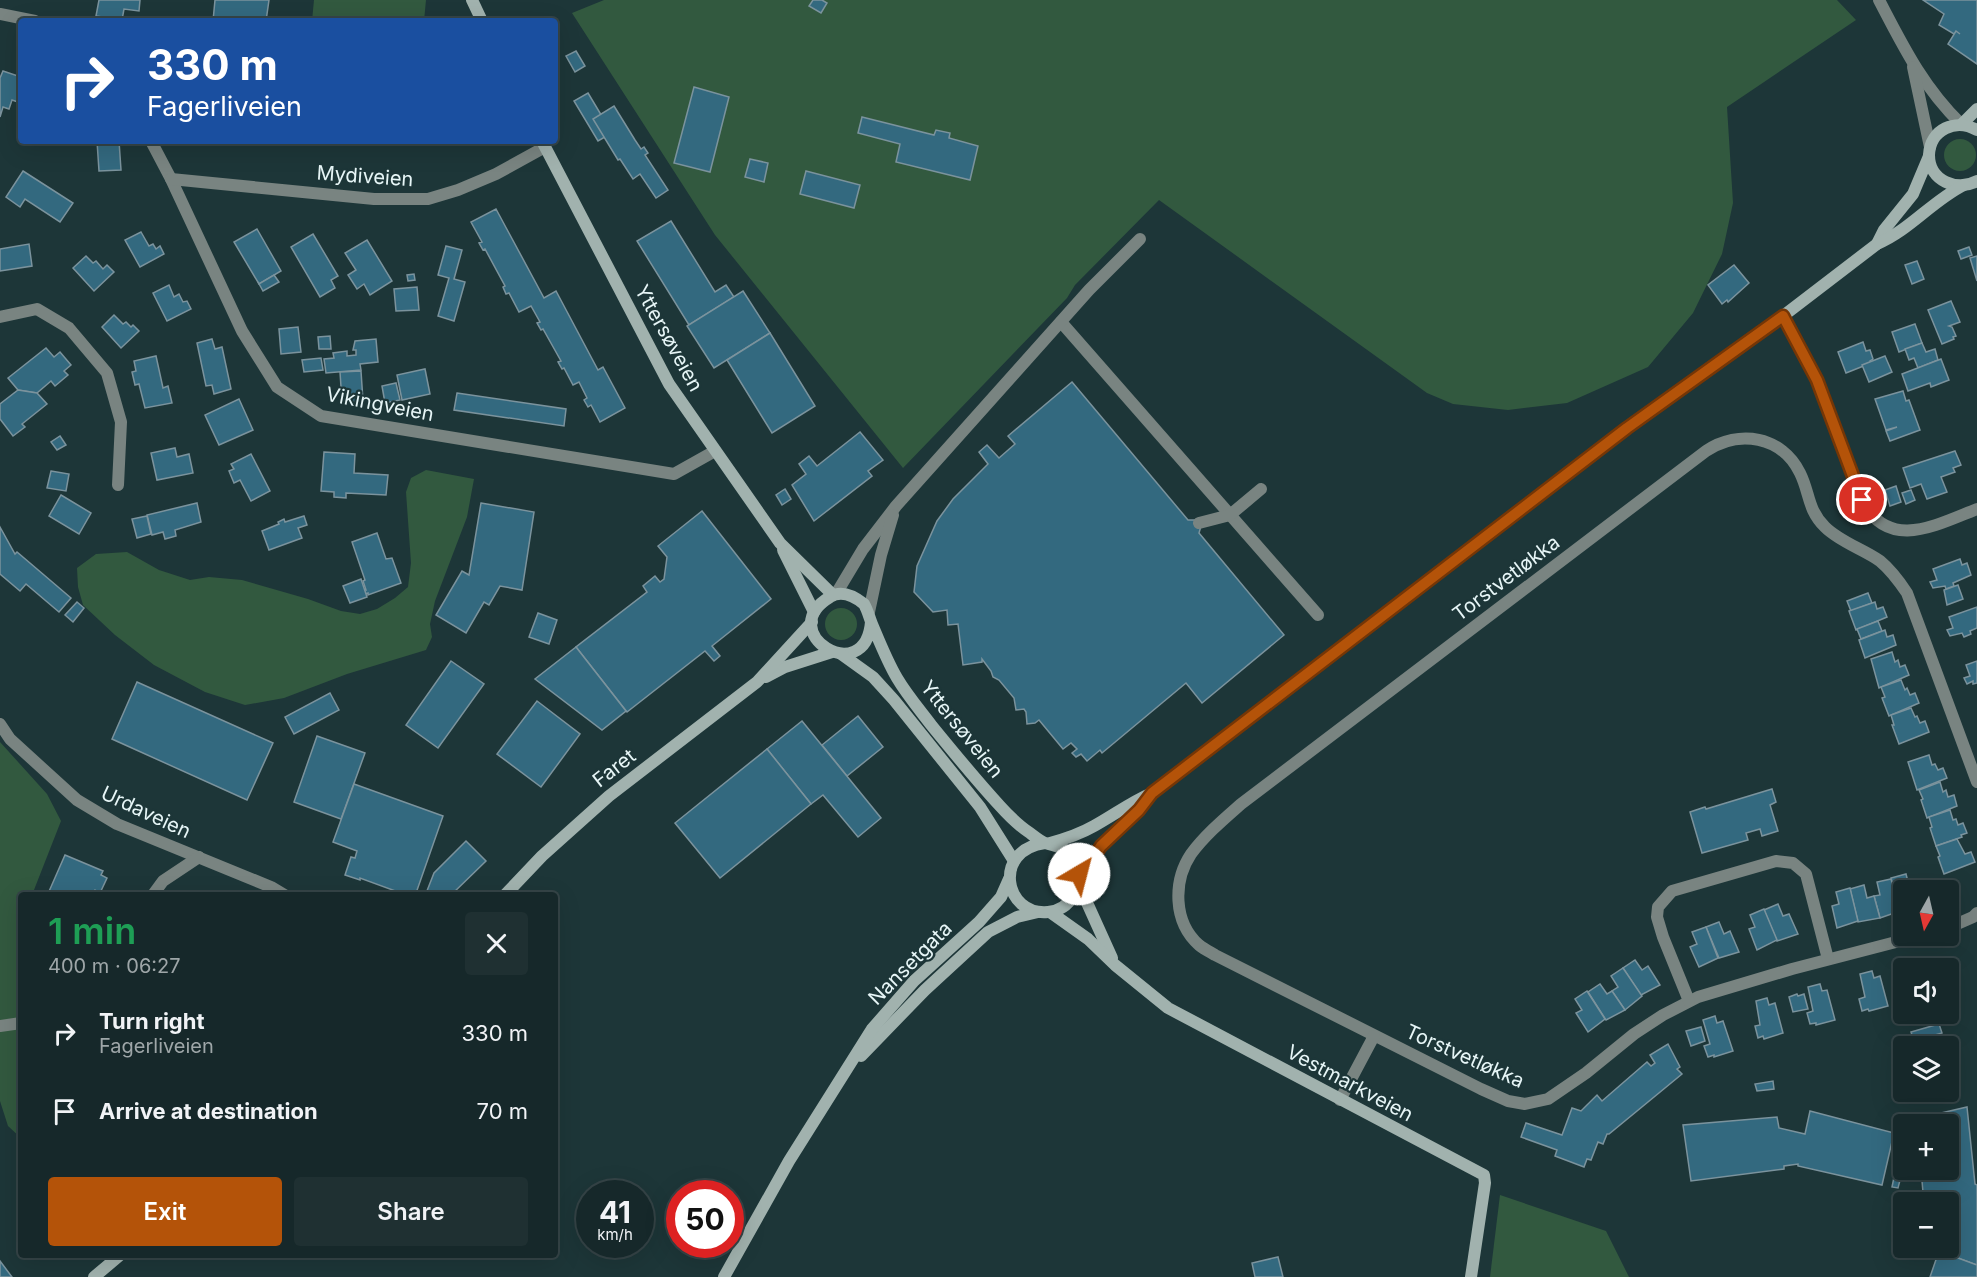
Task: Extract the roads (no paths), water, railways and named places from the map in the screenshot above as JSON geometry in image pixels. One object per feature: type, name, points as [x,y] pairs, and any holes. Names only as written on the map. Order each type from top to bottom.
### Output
[{"type":"main road","points":[[472,0],[481,18]]},
{"type":"main road","points":[[1877,244],[1884,230],[1912,194],[1936,136],[1945,128],[1961,124],[1977,109]]},
{"type":"main road","points":[[1961,124],[1977,130]]},
{"type":"main road","name":"Yttersøveien","points":[[543,144],[669,384],[780,543],[813,617]]},
{"type":"main road","points":[[1930,152],[1934,172],[1943,181],[1957,186],[1977,181]]},
{"type":"main road","points":[[1152,793],[1139,810],[1101,846],[1069,903],[1044,912],[1028,909],[1020,902],[1011,887],[1010,878],[1014,861],[1026,847],[1087,830],[1133,801],[1152,793],[1627,428],[1783,316],[1877,244],[1891,238],[1951,192],[1964,185]]},
{"type":"main road","name":"Yttersøveien","points":[[780,543],[835,595]]},
{"type":"main road","points":[[846,594],[856,597],[864,604],[870,617],[870,632],[866,641],[851,653],[837,653],[817,641],[813,632],[813,617],[819,604],[835,595],[846,594]]},
{"type":"main road","name":"Faret","points":[[757,681],[813,617]]},
{"type":"main road","name":"Yttersøveien","points":[[870,617],[889,662],[907,693],[974,778],[1007,814],[1028,832],[1047,843]]},
{"type":"main road","name":"Yttersøveien","points":[[837,653],[873,677],[894,700],[980,807],[1014,861]]},
{"type":"main road","name":"Faret","points":[[508,892],[542,856],[609,795],[757,681],[785,667],[837,653]]},
{"type":"main road","points":[[1047,843],[1064,849],[1071,856],[1077,864],[1079,882]]},
{"type":"main road","name":"Nansetgata","points":[[724,1277],[789,1161],[872,1029],[914,981],[979,922],[1001,897],[1010,878]]},
{"type":"main road","name":"Vestmarkveien","points":[[1079,882],[1116,965]]},
{"type":"main road","name":"Vestmarkveien","points":[[1044,912],[1088,939],[1168,1008],[1484,1175],[1484,1191],[1471,1277]]},
{"type":"main road","name":"Nansetgata","points":[[840,1079],[925,990],[988,932],[1017,917],[1044,912]]},
{"type":"main road","points":[[94,1277],[117,1258]]},
{"type":"street","points":[[1880,0],[1913,65],[1944,107],[1961,124]]},
{"type":"street","points":[[0,14],[20,18]]},
{"type":"street","points":[[1913,65],[1930,152]]},
{"type":"street","name":"Vikingveien","points":[[153,144],[242,331],[277,387],[321,416],[674,474],[715,451]]},
{"type":"street","name":"Mydiveien","points":[[171,179],[374,199],[428,199],[458,190],[496,174],[543,144]]},
{"type":"street","points":[[835,595],[863,549],[896,506],[1089,290],[1140,239]]},
{"type":"street","points":[[0,316],[37,309],[69,328],[107,373],[121,422],[118,485]]},
{"type":"street","points":[[1783,316],[1817,380],[1869,515],[1886,527],[1905,531],[1921,530],[1977,509]]},
{"type":"street","points":[[1061,322],[1318,615]]},
{"type":"street","name":"Torstvetløkka","points":[[1893,943],[1698,997],[1663,1015],[1634,1034],[1565,1089],[1548,1099],[1525,1104],[1508,1101],[1481,1089],[1199,945],[1186,927],[1178,902],[1179,886],[1182,871],[1191,855],[1212,830],[1241,804],[1706,451],[1724,441],[1746,438],[1771,444],[1784,452],[1800,473],[1810,505],[1826,528],[1880,561],[1895,576],[1906,593],[1977,782]]},
{"type":"street","points":[[1199,522],[1230,515],[1261,489]]},
{"type":"street","points":[[870,617],[881,555],[896,506]]},
{"type":"street","name":"Urdaveien","points":[[0,724],[10,739],[77,800],[117,824],[279,892]]},
{"type":"street","points":[[155,892],[163,881],[199,857]]},
{"type":"street","points":[[1689,1002],[1657,918],[1658,907],[1672,891],[1776,861],[1793,862],[1806,874],[1828,959]]},
{"type":"street","points":[[1959,923],[1977,913]]},
{"type":"street","points":[[0,1026],[18,1023]]},
{"type":"street","name":"Torstvetløkka","points":[[1340,1100],[1374,1036]]}]
